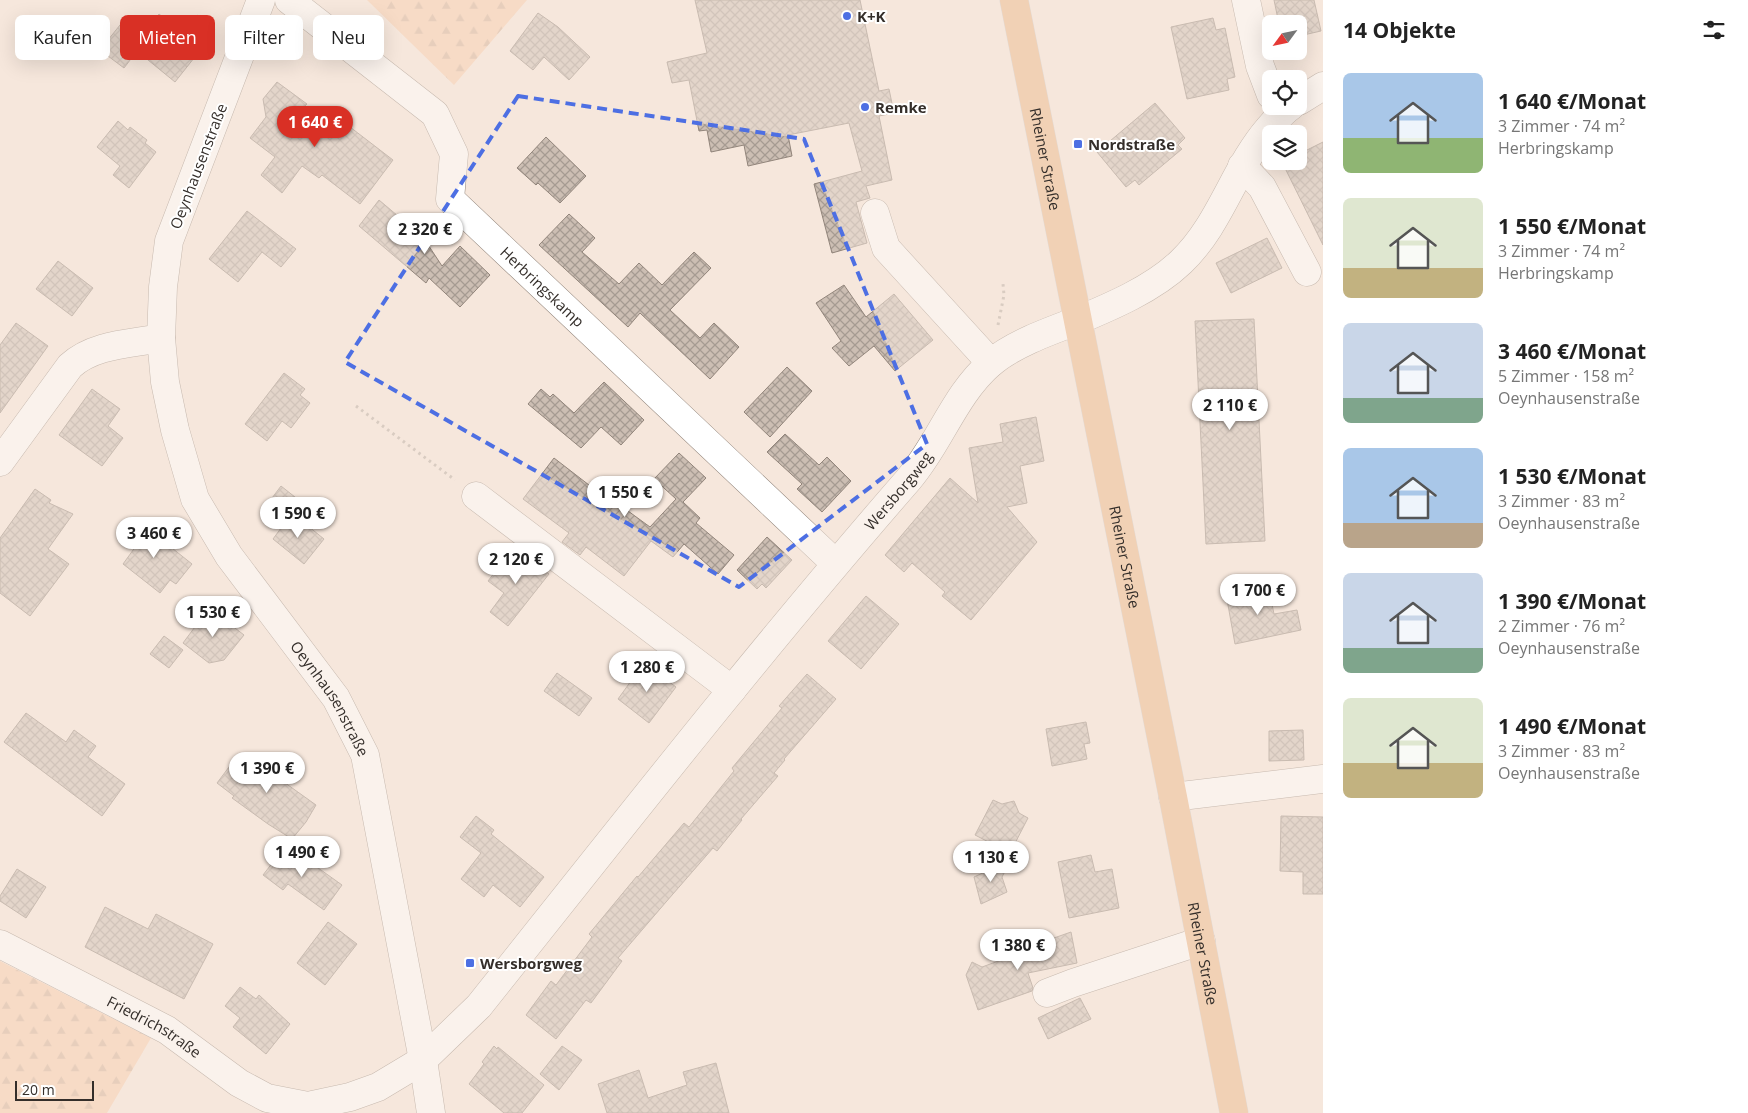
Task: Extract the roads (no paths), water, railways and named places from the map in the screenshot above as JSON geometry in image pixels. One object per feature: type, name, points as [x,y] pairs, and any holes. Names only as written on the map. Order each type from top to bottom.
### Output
[{"type":"main road","name":"Rheiner Straße","points":[[1014,0],[1079,320],[1234,1113]]},
{"type":"street","name":"Oeynhausenstraße","points":[[261,0],[169,241],[163,288],[161,338],[165,382],[175,430],[195,499],[229,556],[336,698],[365,755],[423,1060],[431,1113]]},
{"type":"street","name":"Herbringskamp","points":[[289,0],[435,114],[454,154],[450,199],[835,563]]},
{"type":"street","points":[[1246,0],[1260,66],[1263,70]]},
{"type":"street","points":[[1307,94],[1323,86]]},
{"type":"street","points":[[1079,320],[1143,290],[1181,262],[1210,227],[1242,166],[1277,115]]},
{"type":"street","points":[[1242,166],[1262,187],[1307,272]]},
{"type":"street","points":[[875,213],[886,248],[991,363]]},
{"type":"street","name":"Wersborgweg","points":[[308,1110],[378,1086],[423,1060],[478,1006],[835,563],[922,464],[960,397],[991,363],[1029,339],[1079,320]]},
{"type":"street","points":[[0,462],[70,366],[80,357],[96,349],[161,338]]},
{"type":"street","points":[[476,496],[732,690]]},
{"type":"street","points":[[1173,797],[1323,779]]},
{"type":"street","points":[[1047,993],[1201,941]]},
{"type":"street","name":"Friedrichstraße","points":[[0,944],[167,1030],[239,1083],[267,1098],[308,1110]]},
{"type":"place","name":"K+K","points":[[847,16]]},
{"type":"place","name":"Remke","points":[[865,107]]},
{"type":"place","name":"Nordstraße","points":[[1078,144]]},
{"type":"place","name":"Wersborgweg","points":[[470,963]]}]
